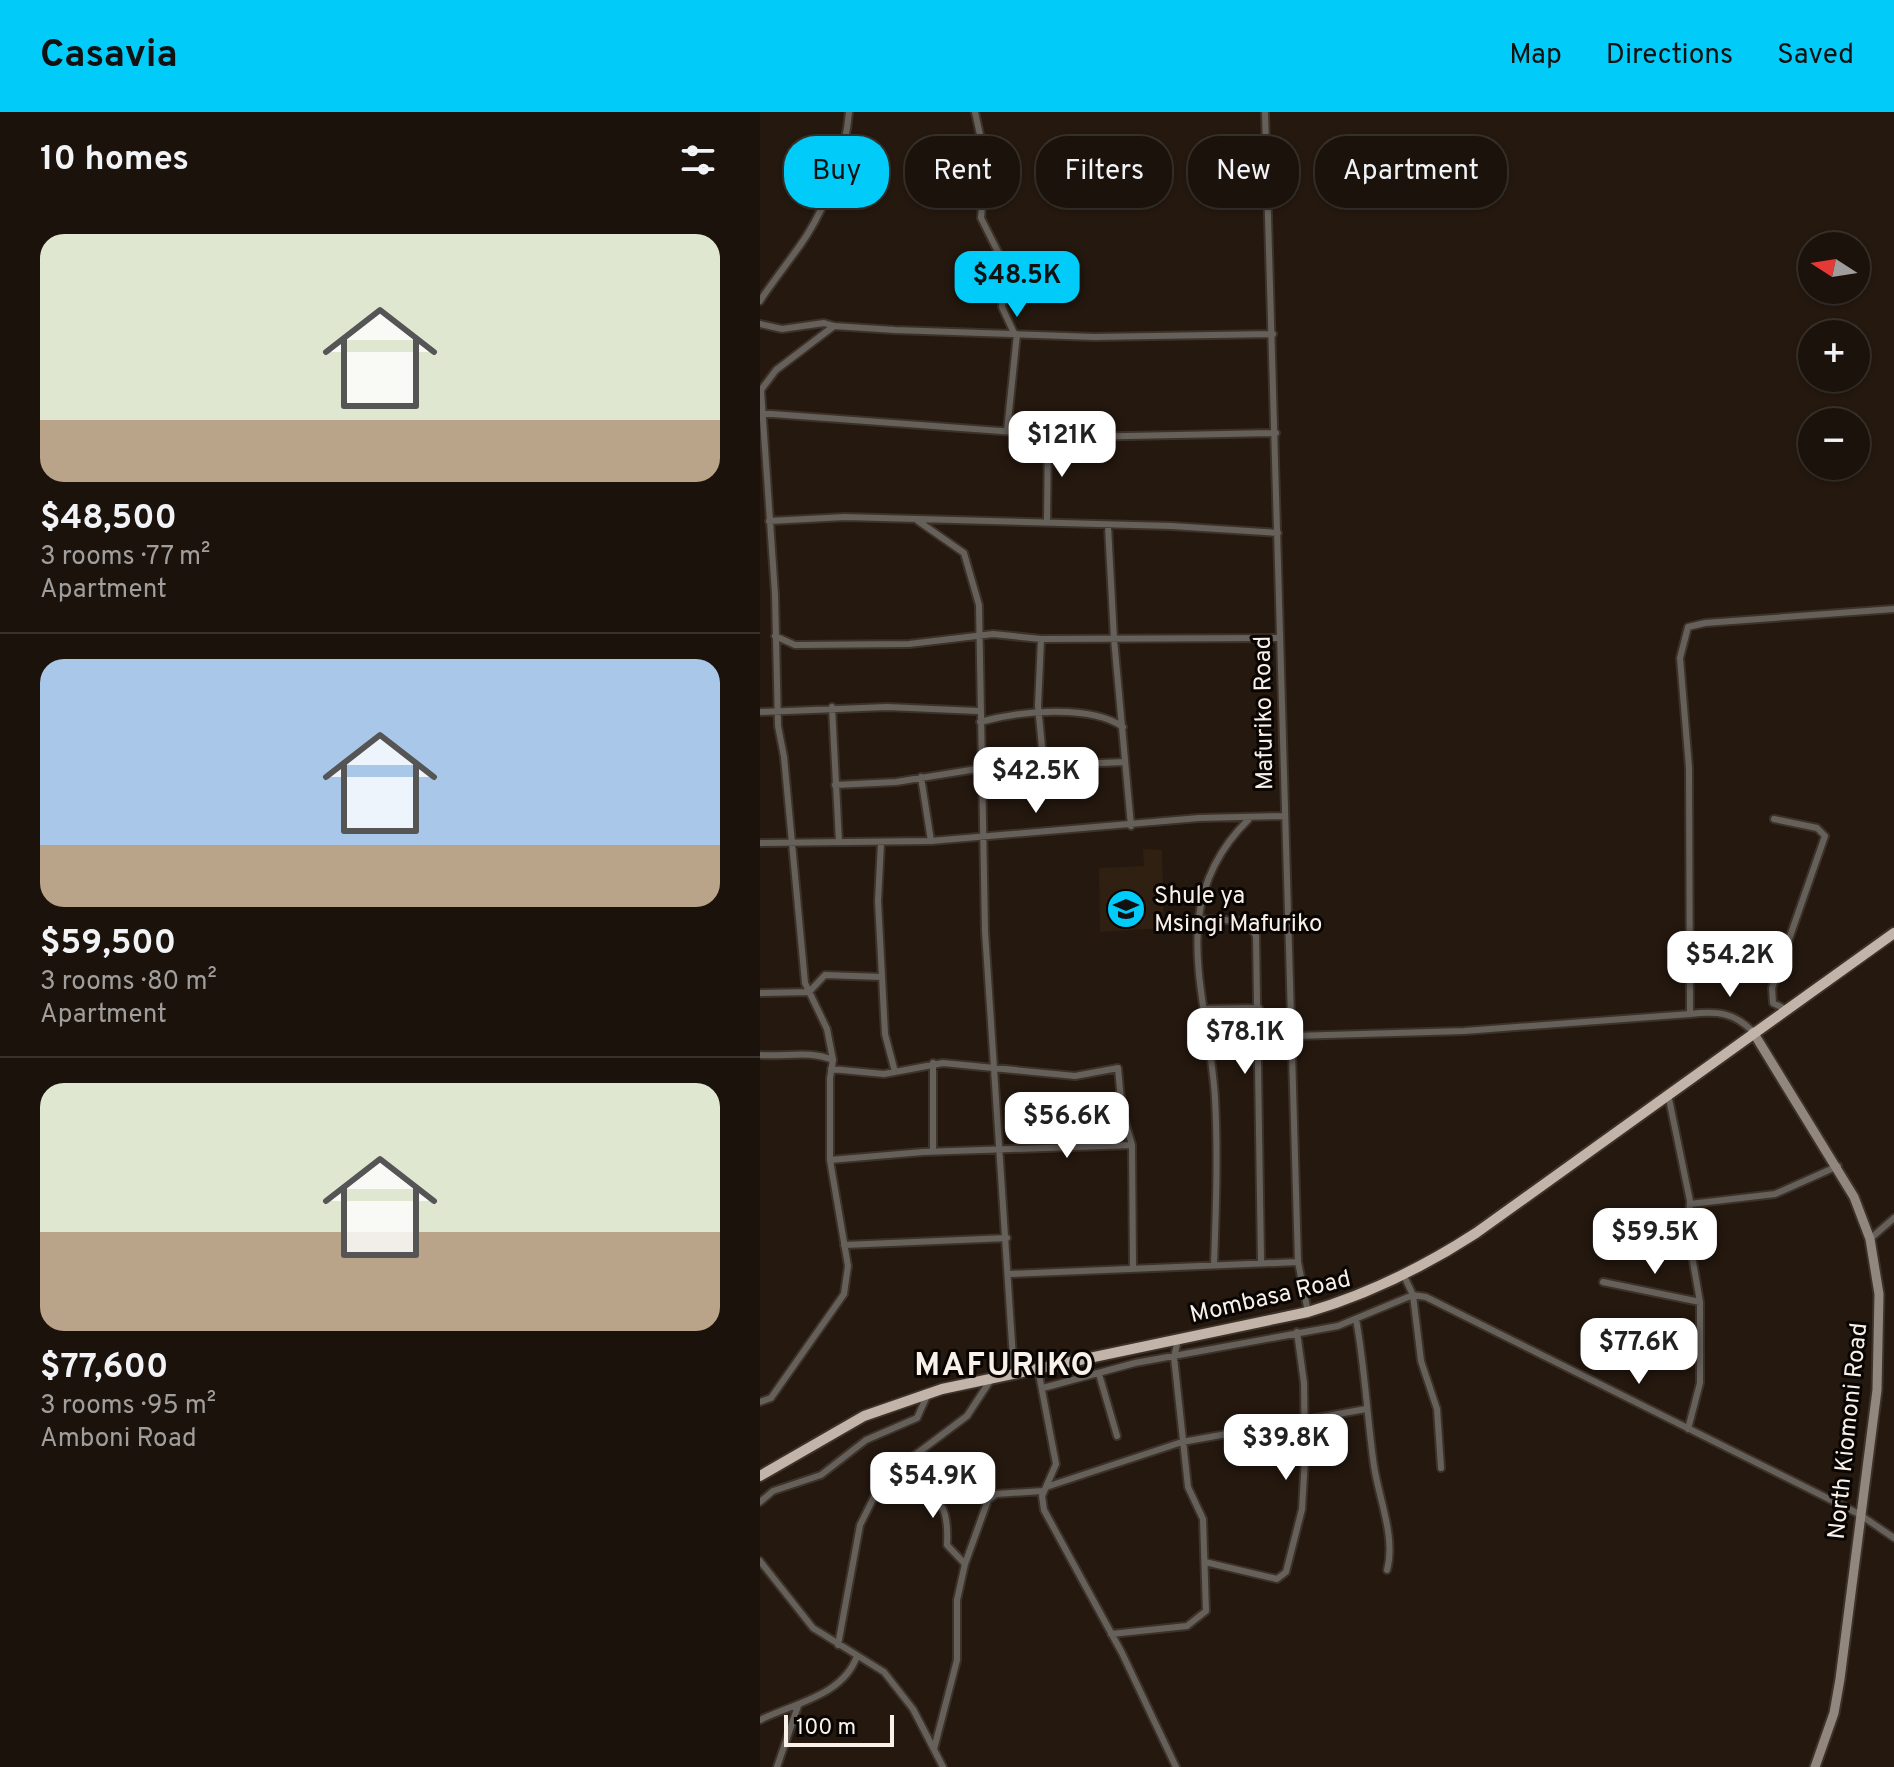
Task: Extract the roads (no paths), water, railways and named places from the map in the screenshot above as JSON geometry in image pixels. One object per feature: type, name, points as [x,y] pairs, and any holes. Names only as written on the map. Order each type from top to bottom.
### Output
[{"type":"highway","name":"Mombasa Road","points":[[760,1476],[836,1430],[890,1405],[991,1378],[1179,1336],[1308,1312],[1363,1296],[1404,1276],[1476,1233],[1894,933]]},
{"type":"main road","name":"North Kiomoni Road","points":[[1753,1032],[1838,1166],[1870,1239],[1879,1294],[1880,1344],[1840,1679],[1834,1713],[1815,1767]]},
{"type":"street","points":[[760,301],[810,232],[848,130],[849,112]]},
{"type":"street","points":[[975,112],[986,162],[981,218],[998,252],[1003,285],[1002,307],[1016,333],[1007,431]]},
{"type":"street","name":"Mafuriko Road","points":[[1265,112],[1298,1262],[1308,1312]]},
{"type":"street","points":[[760,324],[782,329],[824,323],[834,326],[1094,337],[1273,334]]},
{"type":"street","points":[[760,1402],[771,1398],[844,1294],[848,1266],[830,1160],[833,1060],[827,1029],[805,983],[777,710],[761,414],[762,384],[834,326]]},
{"type":"street","points":[[761,414],[1048,436],[1276,433]]},
{"type":"street","points":[[1047,521],[1048,436]]},
{"type":"street","points":[[769,521],[845,517],[918,521],[1047,521],[1278,533]]},
{"type":"street","points":[[918,521],[964,553],[979,605],[978,711],[983,768],[985,931],[1014,1374]]},
{"type":"street","points":[[1108,526],[1114,639],[1131,826]]},
{"type":"street","points":[[1690,1014],[1689,768],[1680,658],[1688,627],[1705,623],[1894,609]]},
{"type":"street","points":[[775,636],[795,645],[909,644],[993,634],[1041,639],[1280,638]]},
{"type":"street","points":[[1041,639],[1038,706],[1044,768]]},
{"type":"street","points":[[760,712],[832,707],[978,711]]},
{"type":"street","points":[[832,707],[839,842]]},
{"type":"street","points":[[980,722],[1041,714],[1096,713],[1123,727]]},
{"type":"street","points":[[835,785],[983,768],[1044,768],[1125,762]]},
{"type":"street","points":[[921,777],[931,841]]},
{"type":"street","points":[[760,843],[931,841],[1199,818],[1283,816]]},
{"type":"street","points":[[1214,1264],[1215,1097],[1195,933],[1212,871],[1237,831],[1251,818]]},
{"type":"street","points":[[1774,819],[1817,828],[1825,836],[1772,988],[1773,1003],[1785,1009]]},
{"type":"street","points":[[881,843],[878,901],[885,1034],[895,1072]]},
{"type":"street","points":[[1197,919],[1238,920],[1253,926],[1259,1008],[1261,1261]]},
{"type":"street","points":[[760,993],[809,992],[825,975],[882,977]]},
{"type":"street","points":[[1204,1009],[1259,1008]]},
{"type":"street","points":[[1293,1036],[1464,1031],[1723,1012],[1740,1018],[1753,1032]]},
{"type":"street","points":[[760,1055],[784,1057],[814,1053],[833,1060]]},
{"type":"street","points":[[933,1063],[933,1151]]},
{"type":"street","points":[[831,1069],[895,1072],[933,1063],[1075,1076],[1118,1068],[1122,1111],[1132,1145],[1133,1269]]},
{"type":"street","points":[[1668,1094],[1690,1204],[1688,1233],[1700,1302],[1700,1383],[1688,1429]]},
{"type":"street","points":[[830,1160],[933,1151],[1132,1145]]},
{"type":"street","points":[[1690,1204],[1775,1194],[1838,1166]]},
{"type":"street","points":[[1870,1239],[1894,1218]]},
{"type":"street","points":[[844,1245],[1007,1238]]},
{"type":"street","points":[[1009,1274],[1261,1261],[1298,1262]]},
{"type":"street","points":[[1404,1276],[1413,1295],[1421,1361],[1437,1409],[1441,1468]]},
{"type":"street","points":[[1603,1282],[1700,1302]]},
{"type":"street","points":[[1043,1388],[1174,1357],[1338,1326],[1413,1295],[1426,1297],[1859,1514],[1894,1538]]},
{"type":"street","points":[[1356,1319],[1365,1377],[1366,1409],[1386,1523],[1390,1560],[1387,1570]]},
{"type":"street","points":[[1205,1562],[1277,1579],[1285,1575],[1302,1509],[1306,1420],[1297,1332]]},
{"type":"street","points":[[1111,1634],[1187,1626],[1206,1611],[1203,1519],[1188,1487],[1182,1442],[1174,1357],[1179,1336]]},
{"type":"street","points":[[1038,1369],[1056,1464],[1045,1489],[1044,1510],[1111,1634],[1176,1767]]},
{"type":"street","points":[[1099,1374],[1117,1436]]},
{"type":"street","points":[[838,1645],[860,1525],[887,1476],[967,1416],[991,1378]]},
{"type":"street","points":[[760,1502],[773,1491],[821,1475],[866,1440],[917,1418],[928,1394]]},
{"type":"street","points":[[934,1749],[957,1660],[956,1610],[965,1564],[991,1496],[1045,1489],[1182,1442],[1366,1409]]},
{"type":"street","points":[[887,1476],[942,1505],[950,1524],[947,1545],[965,1564]]},
{"type":"street","points":[[760,1561],[813,1628],[884,1672],[895,1685],[943,1767]]},
{"type":"street","points":[[760,1720],[798,1705],[840,1682],[852,1671],[857,1656]]},
{"type":"street","points":[[777,1767],[798,1705]]},
{"type":"place","name":"Shule ya Msingi Mafuriko","points":[[1126,909]]},
{"type":"district","name":"MAFURIKO","points":[[1005,1364]]}]
